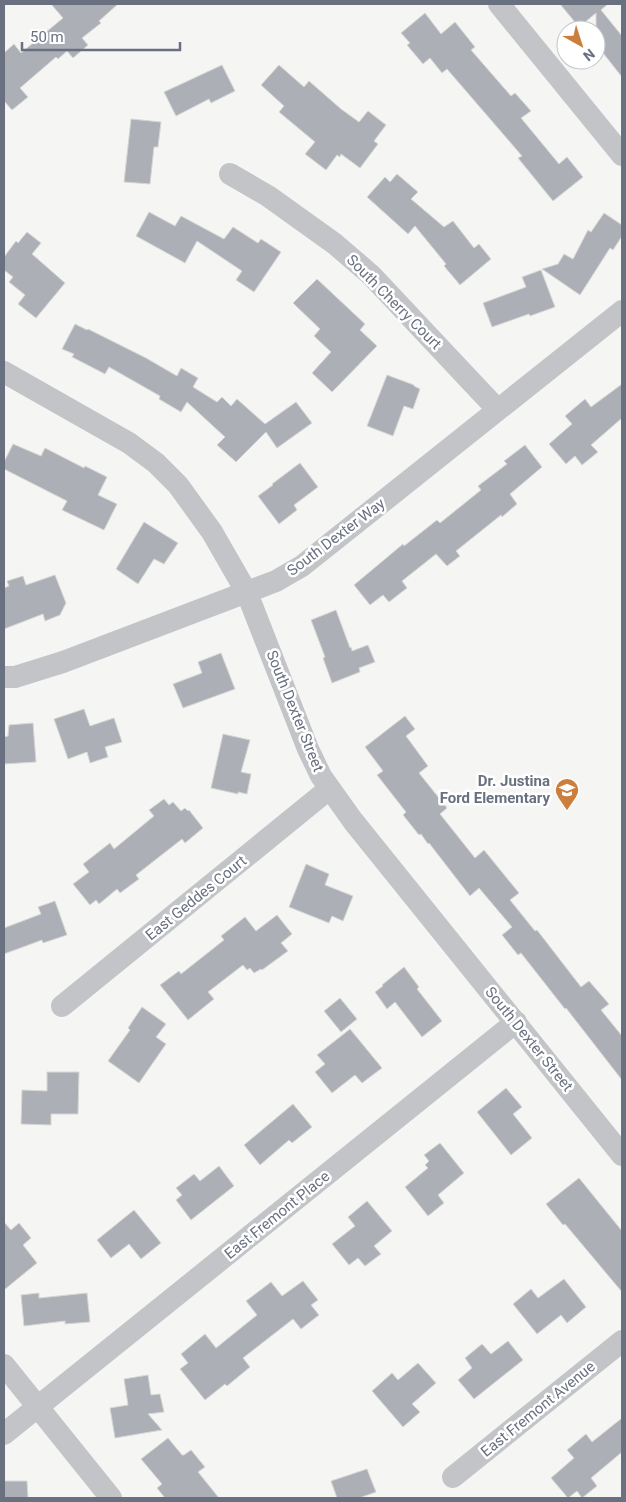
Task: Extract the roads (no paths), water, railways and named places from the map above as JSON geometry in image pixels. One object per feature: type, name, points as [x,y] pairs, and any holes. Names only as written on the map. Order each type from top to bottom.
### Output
[{"type":"street","points":[[499,4],[622,155]]},
{"type":"street","name":"South Cherry Court","points":[[230,174],[283,207],[335,244],[371,275],[497,409]]},
{"type":"street","name":"South Dexter Way","points":[[4,677],[15,677],[63,662],[247,593],[276,581],[302,566],[622,311]]},
{"type":"street","name":"South Dexter Street","points":[[4,372],[128,443],[156,463],[178,485],[212,532],[247,593],[308,749],[329,790],[352,822],[622,1155]]},
{"type":"street","name":"East Geddes Court","points":[[62,1006],[329,790]]},
{"type":"street","name":"East Fremont Place","points":[[4,1434],[516,1022]]},
{"type":"street","name":"East Fremont Avenue","points":[[453,1477],[622,1341]]},
{"type":"street","points":[[4,1365],[111,1498]]},
{"type":"place","name":"Dr. Justina Ford Elementary","points":[[567,811]]}]
